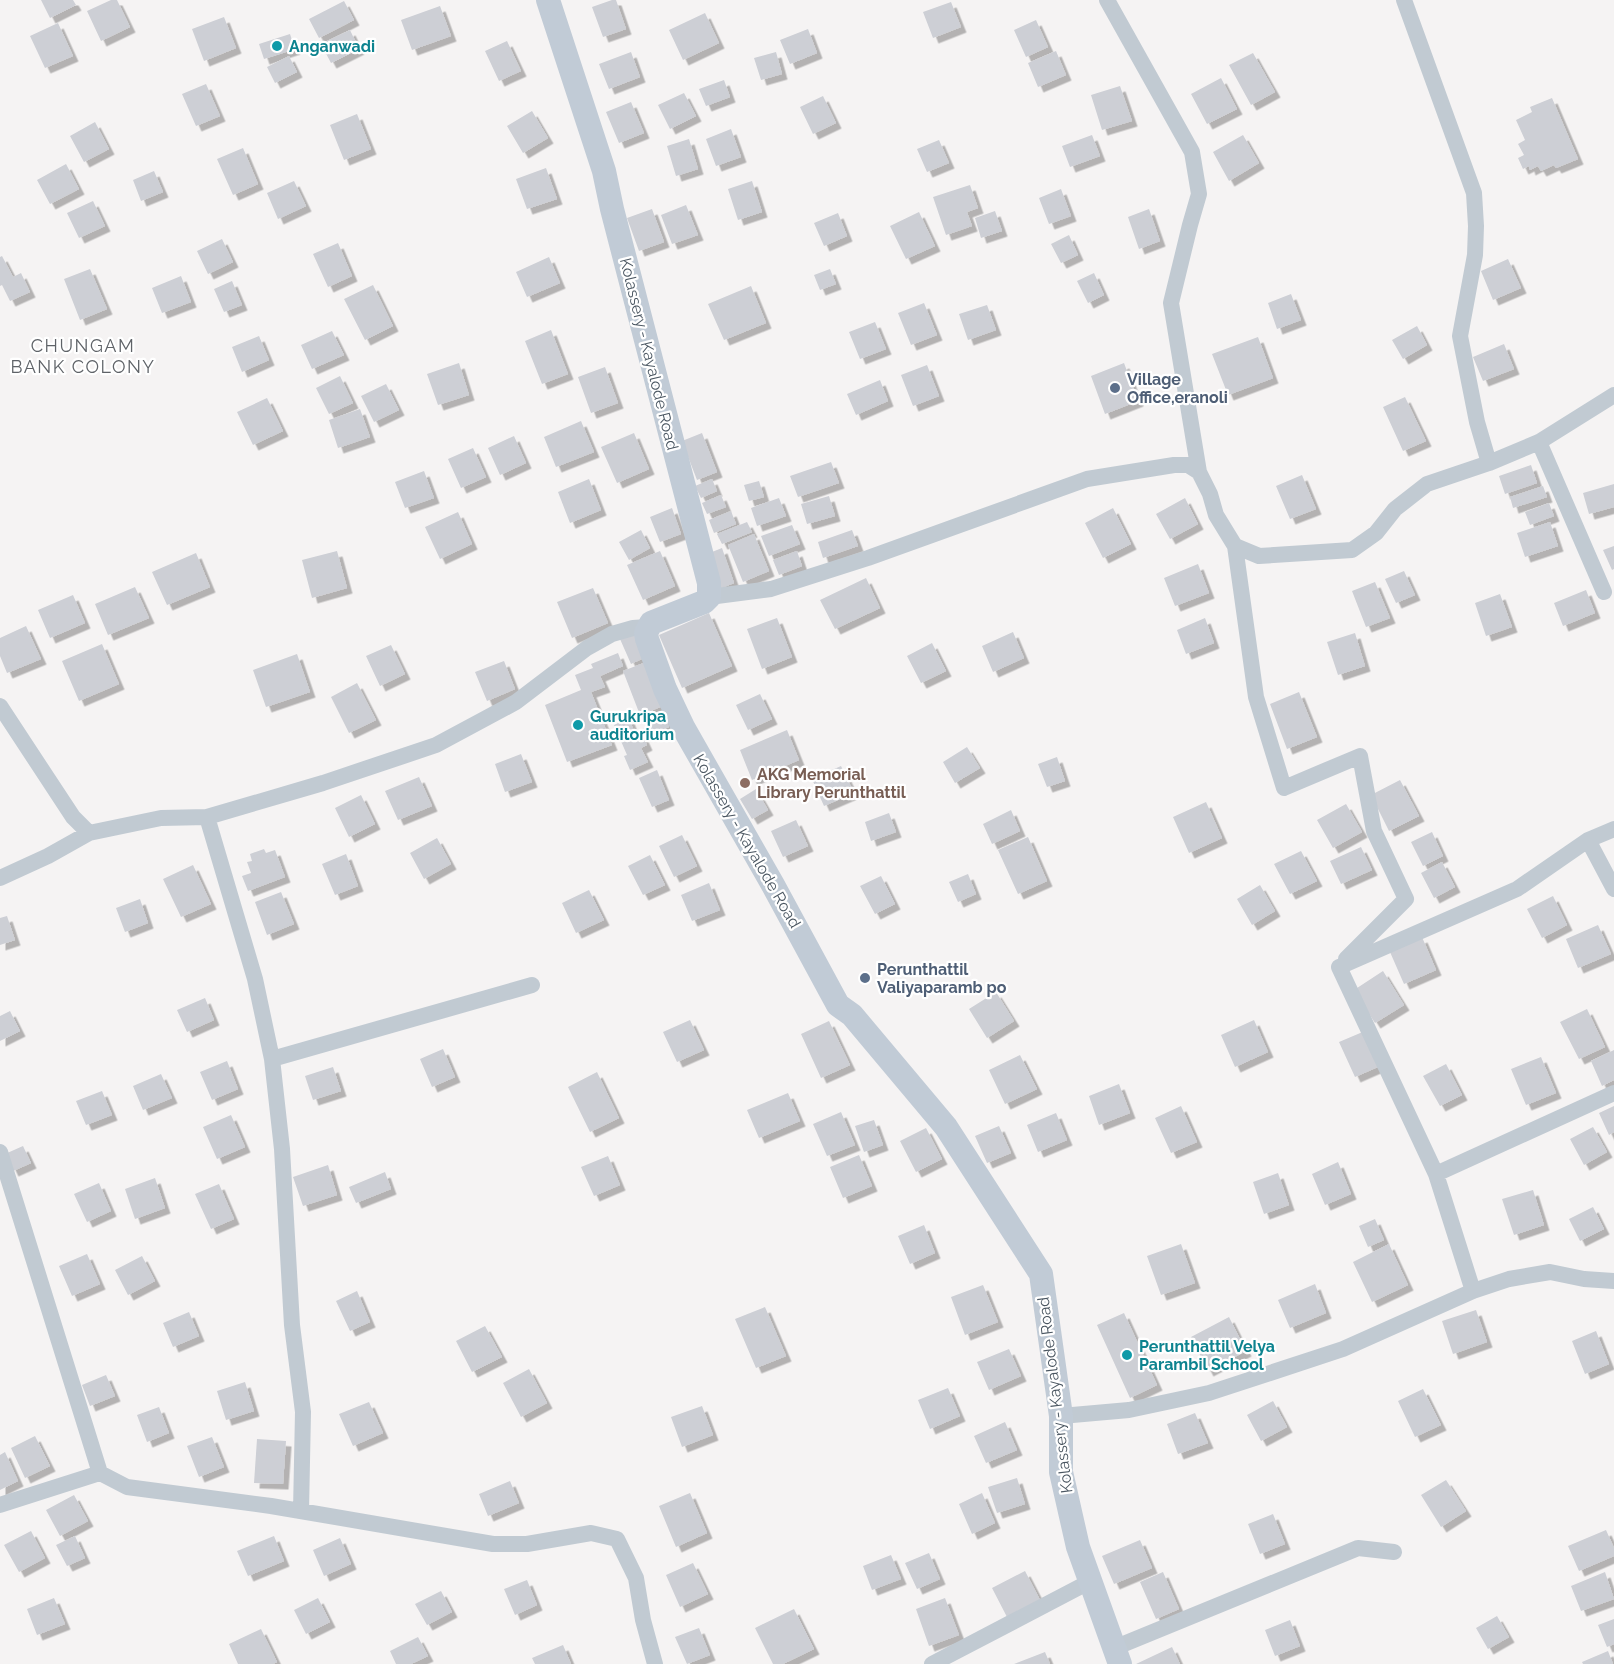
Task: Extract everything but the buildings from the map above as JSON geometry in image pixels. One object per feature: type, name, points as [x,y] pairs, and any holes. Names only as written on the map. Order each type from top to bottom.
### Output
[{"type":"main road","name":"Kolassery - Kayalode Road","points":[[548,0],[604,171],[614,220],[709,583],[709,597]]},
{"type":"main road","points":[[647,627],[698,606],[709,597]]},
{"type":"main road","name":"Kolassery - Kayalode Road","points":[[647,627],[647,639],[652,655],[683,727],[804,940],[838,1005],[852,1016],[946,1127],[1041,1274],[1060,1416],[1061,1472],[1078,1547],[1117,1656]]},
{"type":"street","points":[[1107,0],[1192,152],[1199,194],[1171,303],[1199,472],[1210,494],[1216,515],[1235,546],[1256,698],[1284,788],[1360,756],[1374,831],[1406,899],[1339,967]]},
{"type":"street","points":[[1404,0],[1474,193],[1475,255],[1460,336],[1477,422],[1489,463]]},
{"type":"street","points":[[1235,546],[1259,556],[1352,550],[1376,533],[1395,509],[1427,484],[1489,463],[1539,442],[1614,395]]},
{"type":"street","points":[[1539,442],[1604,592]]},
{"type":"street","points":[[709,597],[771,589],[868,558],[1087,479],[1173,465],[1188,465],[1199,472]]},
{"type":"street","points":[[0,878],[48,856],[89,833],[161,818],[207,817],[323,783],[436,746],[516,702],[587,648],[633,628],[647,627]]},
{"type":"street","points":[[0,706],[73,817],[89,833]]},
{"type":"street","points":[[207,817],[255,979],[272,1059],[282,1149],[292,1325],[303,1412],[301,1511]]},
{"type":"street","points":[[1339,967],[1517,889],[1588,840],[1614,829]]},
{"type":"street","points":[[1588,840],[1614,889]]},
{"type":"street","points":[[1339,967],[1436,1174],[1473,1291]]},
{"type":"street","points":[[272,1059],[532,985]]},
{"type":"street","points":[[1436,1174],[1614,1093]]},
{"type":"street","points":[[0,1152],[100,1473]]},
{"type":"street","points":[[1060,1416],[1129,1410],[1209,1393],[1343,1349],[1473,1291],[1509,1279],[1550,1272],[1584,1279],[1614,1281]]},
{"type":"street","points":[[0,1505],[100,1473],[127,1486],[301,1511],[493,1544],[527,1544],[591,1533],[617,1539],[636,1578],[643,1620],[655,1664]]},
{"type":"street","points":[[1117,1656],[1358,1548],[1394,1552]]},
{"type":"street","points":[[932,1664],[1091,1581]]},
{"type":"place","name":"Anganwadi","points":[[277,46]]},
{"type":"place","name":"Village Office,eranoli","points":[[1115,388]]},
{"type":"place","name":"Gurukripa auditorium","points":[[578,725]]},
{"type":"place","name":"AKG Memorial Library Perunthattil","points":[[745,783]]},
{"type":"place","name":"Perunthattil Valiyaparamb po","points":[[865,978]]},
{"type":"place","name":"Perunthattil Velya Parambil School","points":[[1127,1355]]},
{"type":"district","name":"CHUNGAM BANK COLONY","points":[[83,355]]}]
